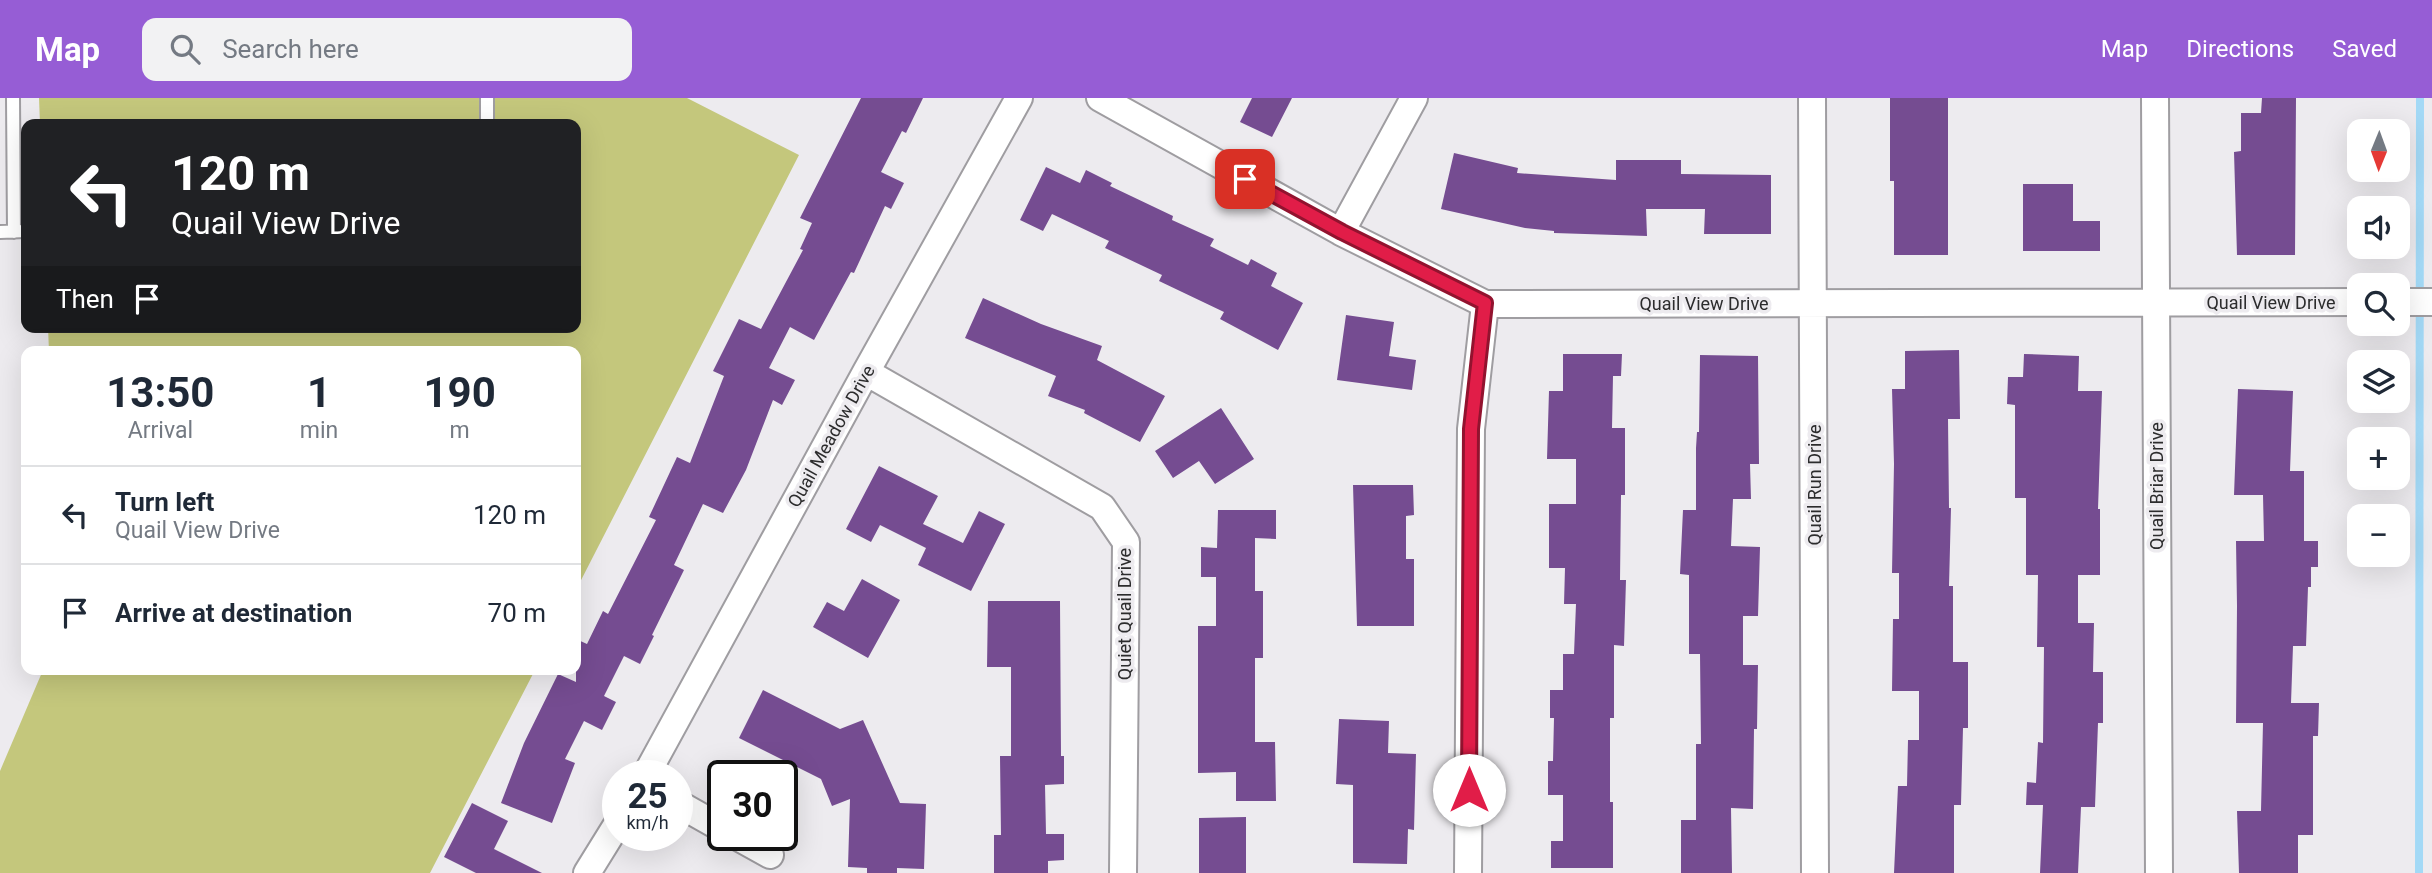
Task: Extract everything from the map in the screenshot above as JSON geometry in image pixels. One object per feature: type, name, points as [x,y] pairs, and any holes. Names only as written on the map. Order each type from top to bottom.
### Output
[{"type":"street","name":"Quail Meadow Drive","points":[[654,760],[1019,98]]},
{"type":"street","name":"Quail View Drive","points":[[1100,98],[1342,232],[1485,303],[2347,302]]},
{"type":"street","points":[[1342,232],[1414,98]]},
{"type":"street","name":"Quail Run Drive","points":[[1812,98],[1815,873]]},
{"type":"street","name":"Quail Briar Drive","points":[[2155,98],[2158,873]]},
{"type":"street","points":[[1468,873],[1471,429],[1485,303]]},
{"type":"street","name":"Quiet Quail Drive","points":[[866,372],[1102,507],[1126,542],[1122,873]]},
{"type":"street","points":[[587,873],[602,849]]},
{"type":"street","points":[[763,851],[770,855]]},
{"type":"lane","points":[[0,232],[20,231],[13,98]]},
{"type":"lane","points":[[487,98],[487,119]]},
{"type":"green space","points":[[39,98],[687,98],[799,155],[581,580],[581,346],[49,346],[48,333],[581,333],[581,119],[40,119]]},
{"type":"green space","points":[[41,675],[532,675],[430,873],[0,873],[0,771]]},
{"type":"building","points":[[861,98],[923,98],[906,133],[902,131],[881,172],[904,183],[891,209],[885,206],[854,273],[851,272],[814,340],[790,327],[769,368],[795,380],[782,405],[773,400],[746,470],[723,513],[703,504],[674,565],[684,570],[640,664],[624,656],[604,696],[616,702],[602,730],[584,721],[565,759],[575,763],[552,823],[501,803],[524,743],[558,675],[576,682],[576,675],[581,675],[581,641],[587,644],[603,611],[608,614],[656,520],[649,517],[677,457],[690,463],[724,376],[713,371],[739,319],[761,329],[803,250],[800,249],[812,223],[800,218]]},
{"type":"building","points":[[1252,98],[1292,98],[1272,137],[1240,122]]},
{"type":"building","points":[[1890,98],[1948,98],[1948,255],[1894,255],[1894,181],[1890,181]]},
{"type":"building","points":[[2262,98],[2296,98],[2295,255],[2237,255],[2234,152],[2241,151],[2241,113],[2261,113]]},
{"type":"building","points":[[1454,153],[1518,168],[1517,173],[1616,180],[1616,160],[1681,160],[1681,174],[1771,175],[1771,234],[1704,234],[1705,209],[1646,209],[1647,236],[1554,233],[1441,209]]},
{"type":"building","points":[[1046,167],[1080,183],[1086,170],[1112,183],[1110,186],[1173,216],[1172,220],[1214,239],[1210,246],[1248,265],[1251,259],[1277,273],[1271,286],[1303,303],[1278,350],[1220,319],[1224,312],[1159,281],[1162,275],[1105,248],[1109,241],[1052,214],[1043,231],[1020,220]]},
{"type":"building","points":[[2023,184],[2073,184],[2073,221],[2100,221],[2100,251],[2023,251]]},
{"type":"building","points":[[983,298],[1041,324],[1102,346],[1097,360],[1165,396],[1140,442],[1084,413],[1085,410],[1048,396],[1056,376],[965,338]]},
{"type":"building","points":[[1346,315],[1394,322],[1389,356],[1416,360],[1412,390],[1337,380]]},
{"type":"building","points":[[1959,350],[1960,419],[1948,419],[1951,508],[1949,586],[1953,586],[1953,662],[1968,662],[1968,728],[1963,728],[1961,805],[1954,805],[1954,873],[1894,873],[1898,786],[1907,786],[1908,740],[1919,740],[1919,691],[1892,691],[1893,619],[1899,619],[1899,573],[1892,573],[1892,389],[1905,389],[1905,351]]},
{"type":"building","points":[[1563,354],[1622,354],[1621,376],[1613,376],[1612,428],[1625,428],[1625,495],[1621,495],[1620,580],[1626,580],[1624,646],[1614,645],[1614,718],[1610,718],[1613,868],[1551,868],[1551,841],[1563,841],[1563,795],[1548,795],[1548,761],[1553,761],[1554,718],[1550,718],[1550,690],[1563,690],[1563,654],[1574,654],[1576,604],[1564,604],[1565,568],[1549,568],[1549,504],[1576,504],[1576,459],[1547,459],[1549,391],[1563,391]]},
{"type":"building","points":[[2024,354],[2079,356],[2078,391],[2102,391],[2098,509],[2100,575],[2078,575],[2078,623],[2094,623],[2093,672],[2103,672],[2103,723],[2098,723],[2095,807],[2081,807],[2078,873],[2040,873],[2043,805],[2026,805],[2027,782],[2036,783],[2038,742],[2043,743],[2044,647],[2037,647],[2038,575],[2026,575],[2026,498],[2015,498],[2015,405],[2007,404],[2008,377],[2023,377]]},
{"type":"building","points":[[1700,355],[1758,356],[1759,464],[1750,464],[1751,499],[1733,499],[1731,546],[1760,547],[1758,616],[1743,616],[1743,665],[1758,665],[1753,809],[1731,808],[1732,873],[1681,873],[1681,820],[1696,820],[1696,744],[1701,744],[1700,654],[1689,654],[1689,575],[1680,574],[1683,510],[1696,510]]},
{"type":"building","points":[[2238,389],[2293,391],[2290,471],[2304,471],[2304,541],[2318,541],[2318,567],[2311,567],[2311,587],[2308,587],[2306,646],[2293,646],[2291,703],[2319,703],[2318,736],[2313,736],[2313,835],[2298,835],[2298,873],[2239,873],[2237,811],[2261,811],[2263,723],[2236,723],[2236,541],[2264,541],[2263,495],[2234,495]]},
{"type":"building","points":[[1221,408],[1254,459],[1215,484],[1199,461],[1173,478],[1155,451]]},
{"type":"building","points":[[879,466],[938,496],[923,524],[963,543],[979,511],[1005,524],[971,591],[918,565],[926,548],[880,525],[871,542],[846,529]]},
{"type":"building","points":[[1353,485],[1413,485],[1414,515],[1406,516],[1406,559],[1414,559],[1414,626],[1357,626]]},
{"type":"building","points":[[1218,510],[1276,510],[1276,539],[1255,538],[1255,591],[1263,591],[1263,658],[1255,658],[1255,742],[1275,742],[1276,801],[1236,801],[1236,772],[1198,773],[1198,626],[1216,626],[1216,577],[1201,577],[1201,547],[1217,548]]},
{"type":"building","points":[[862,579],[900,600],[868,658],[813,627],[827,602],[844,611]]},
{"type":"building","points":[[988,601],[1060,601],[1061,756],[1064,756],[1064,784],[1045,785],[1046,834],[1064,834],[1064,860],[1048,861],[1048,873],[994,873],[994,835],[1001,835],[1000,756],[1011,756],[1011,667],[987,667]]},
{"type":"building","points":[[763,690],[840,729],[863,720],[900,803],[926,804],[924,869],[897,868],[897,873],[867,873],[867,868],[848,867],[850,799],[832,806],[821,779],[798,768],[798,760],[783,760],[739,738]]},
{"type":"building","points":[[1339,719],[1389,721],[1388,753],[1416,754],[1414,830],[1408,829],[1407,864],[1353,863],[1353,785],[1336,784]]},
{"type":"building","points":[[472,803],[508,821],[494,849],[542,873],[476,873],[444,857]]},
{"type":"building","points":[[1246,817],[1246,873],[1199,873],[1199,818]]},
{"type":"waterway","points":[[2419,873],[2420,98]]},
{"type":"route","points":[[1245,179],[1342,232],[1485,303],[1471,429],[1469,790]]}]
